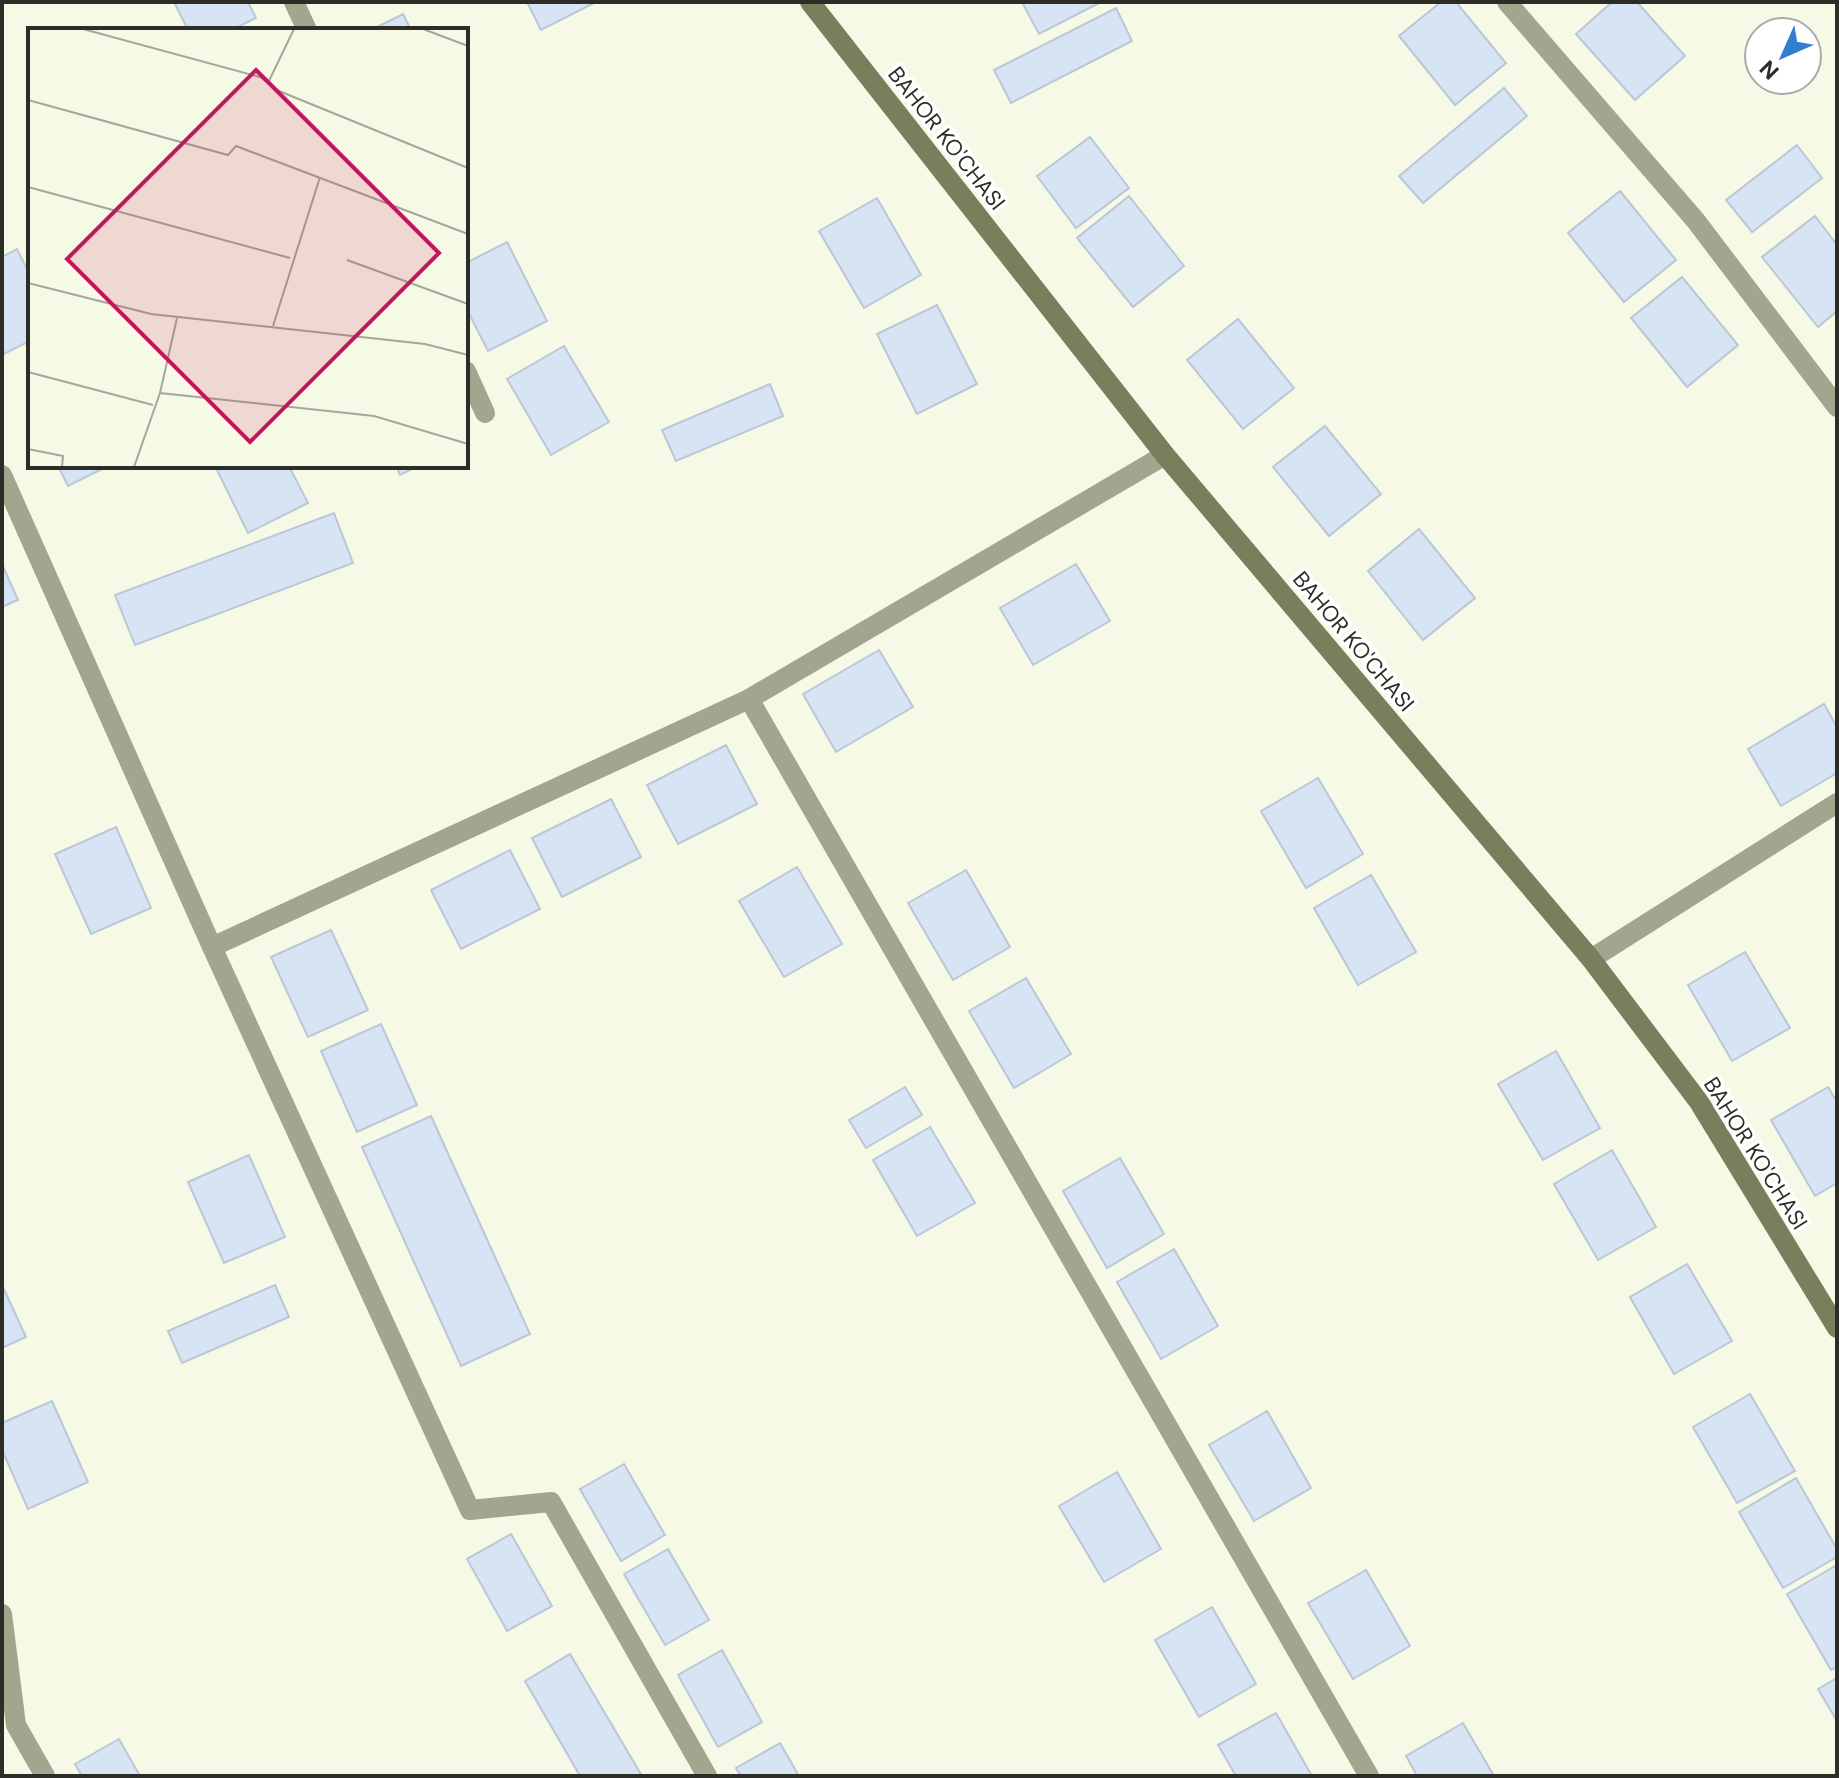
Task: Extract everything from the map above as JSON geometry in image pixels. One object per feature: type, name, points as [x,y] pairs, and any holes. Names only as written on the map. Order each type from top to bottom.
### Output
[{"type":"street","points":[[294,2],[306,28]]},
{"type":"street","name":"BAHOR KO'CHASI","points":[[810,2],[1165,455],[1591,959],[1699,1102],[1837,1328]]},
{"type":"street","points":[[1507,2],[1696,221],[1837,407]]},
{"type":"street","points":[[468,375],[485,413]]},
{"type":"street","points":[[212,947],[749,699],[1165,455]]},
{"type":"street","points":[[2,475],[212,947],[470,1510],[551,1502],[707,1776]]},
{"type":"street","points":[[749,699],[1369,1776]]},
{"type":"street","points":[[1591,959],[1837,803]]},
{"type":"street","points":[[2,1614],[5,1662],[16,1725],[45,1776]]},
{"type":"building","points":[[174,2],[248,2],[256,18],[236,28],[187,28]]},
{"type":"building","points":[[527,2],[596,2],[541,30]]},
{"type":"building","points":[[1022,2],[1101,2],[1039,34]]},
{"type":"building","points":[[1441,2],[1456,2],[1506,63],[1455,105],[1399,36]]},
{"type":"building","points":[[1612,2],[1637,2],[1685,56],[1635,100],[1576,34]]},
{"type":"building","points":[[1116,8],[1132,41],[1011,103],[994,70]]},
{"type":"building","points":[[403,14],[410,28],[375,28]]},
{"type":"building","points":[[1504,88],[1527,116],[1423,203],[1399,176]]},
{"type":"building","points":[[1090,137],[1129,188],[1076,228],[1037,176]]},
{"type":"building","points":[[1797,145],[1822,178],[1752,232],[1726,200]]},
{"type":"building","points":[[1620,191],[1676,260],[1624,302],[1568,233]]},
{"type":"building","points":[[1129,196],[1184,266],[1133,307],[1077,238]]},
{"type":"building","points":[[877,198],[921,275],[864,308],[819,231]]},
{"type":"building","points":[[1815,216],[1837,245],[1837,311],[1818,327],[1762,257]]},
{"type":"building","points":[[507,242],[547,321],[488,351],[468,312],[468,262]]},
{"type":"building","points":[[17,249],[28,271],[28,342],[2,355],[2,257]]},
{"type":"building","points":[[1682,277],[1738,345],[1687,387],[1631,318]]},
{"type":"building","points":[[937,305],[977,384],[917,414],[877,334]]},
{"type":"building","points":[[1238,319],[1294,388],[1243,429],[1187,360]]},
{"type":"building","points":[[564,346],[609,422],[551,455],[507,379]]},
{"type":"building","points":[[770,384],[783,416],[676,461],[662,430]]},
{"type":"building","points":[[1325,426],[1381,494],[1329,536],[1273,467]]},
{"type":"building","points":[[59,468],[104,468],[68,486]]},
{"type":"building","points":[[216,468],[290,468],[308,503],[248,533]]},
{"type":"building","points":[[397,468],[414,468],[400,475]]},
{"type":"building","points":[[334,513],[353,563],[135,645],[115,595]]},
{"type":"building","points":[[1419,529],[1475,598],[1423,640],[1368,571]]},
{"type":"building","points":[[2,564],[18,600],[2,607]]},
{"type":"building","points":[[1076,564],[1110,621],[1033,665],[1000,608]]},
{"type":"building","points":[[879,650],[913,707],[836,752],[803,694]]},
{"type":"building","points":[[1824,704],[1837,727],[1837,773],[1781,806],[1748,749]]},
{"type":"building","points":[[726,745],[757,804],[678,844],[647,785]]},
{"type":"building","points":[[1318,778],[1363,854],[1306,888],[1261,811]]},
{"type":"building","points":[[611,799],[641,857],[562,897],[532,838]]},
{"type":"building","points":[[116,827],[151,908],[91,934],[55,854]]},
{"type":"building","points":[[510,850],[540,909],[461,949],[431,890]]},
{"type":"building","points":[[797,867],[842,944],[784,977],[739,901]]},
{"type":"building","points":[[966,870],[1010,947],[953,980],[908,903]]},
{"type":"building","points":[[1371,875],[1416,952],[1358,985],[1314,908]]},
{"type":"building","points":[[331,930],[368,1010],[308,1037],[271,957]]},
{"type":"building","points":[[1745,952],[1790,1028],[1732,1061],[1688,985]]},
{"type":"building","points":[[1026,978],[1071,1054],[1014,1088],[969,1011]]},
{"type":"building","points":[[381,1024],[417,1105],[357,1132],[321,1051]]},
{"type":"building","points":[[1556,1051],[1600,1128],[1543,1160],[1498,1084]]},
{"type":"building","points":[[905,1087],[922,1115],[866,1148],[849,1120]]},
{"type":"building","points":[[1828,1087],[1837,1102],[1837,1183],[1815,1196],[1771,1120]]},
{"type":"building","points":[[431,1116],[530,1334],[461,1366],[362,1147]]},
{"type":"building","points":[[930,1127],[975,1203],[917,1236],[873,1160]]},
{"type":"building","points":[[1612,1150],[1656,1227],[1598,1260],[1554,1184]]},
{"type":"building","points":[[249,1155],[285,1237],[224,1263],[188,1182]]},
{"type":"building","points":[[1120,1158],[1164,1234],[1107,1268],[1063,1191]]},
{"type":"building","points":[[1174,1249],[1218,1326],[1161,1359],[1117,1282]]},
{"type":"building","points":[[1687,1264],[1732,1341],[1674,1374],[1630,1297]]},
{"type":"building","points":[[2,1285],[26,1337],[2,1348]]},
{"type":"building","points":[[275,1285],[289,1317],[182,1363],[168,1331]]},
{"type":"building","points":[[1750,1394],[1795,1471],[1737,1503],[1693,1427]]},
{"type":"building","points":[[52,1401],[88,1482],[28,1509],[2,1450],[2,1423]]},
{"type":"building","points":[[1267,1411],[1311,1488],[1254,1521],[1209,1445]]},
{"type":"building","points":[[624,1464],[665,1535],[621,1561],[580,1489]]},
{"type":"building","points":[[1117,1472],[1161,1549],[1104,1582],[1059,1506]]},
{"type":"building","points":[[1796,1478],[1837,1549],[1837,1557],[1783,1588],[1739,1512]]},
{"type":"building","points":[[511,1534],[552,1606],[507,1631],[467,1559]]},
{"type":"building","points":[[668,1549],[709,1620],[665,1645],[624,1574]]},
{"type":"building","points":[[1837,1565],[1837,1667],[1831,1670],[1787,1594]]},
{"type":"building","points":[[1366,1570],[1410,1646],[1353,1679],[1308,1603]]},
{"type":"building","points":[[1212,1607],[1256,1684],[1199,1717],[1155,1640]]},
{"type":"building","points":[[722,1650],[762,1722],[718,1747],[678,1675]]},
{"type":"building","points":[[570,1654],[642,1776],[580,1776],[525,1681]]},
{"type":"building","points":[[1837,1678],[1837,1721],[1818,1689]]},
{"type":"building","points":[[1276,1713],[1312,1776],[1236,1776],[1218,1745]]},
{"type":"building","points":[[1463,1723],[1494,1776],[1417,1776],[1406,1756]]},
{"type":"building","points":[[119,1739],[140,1776],[82,1776],[75,1764]]},
{"type":"building","points":[[780,1743],[799,1776],[741,1776],[736,1768]]}]
